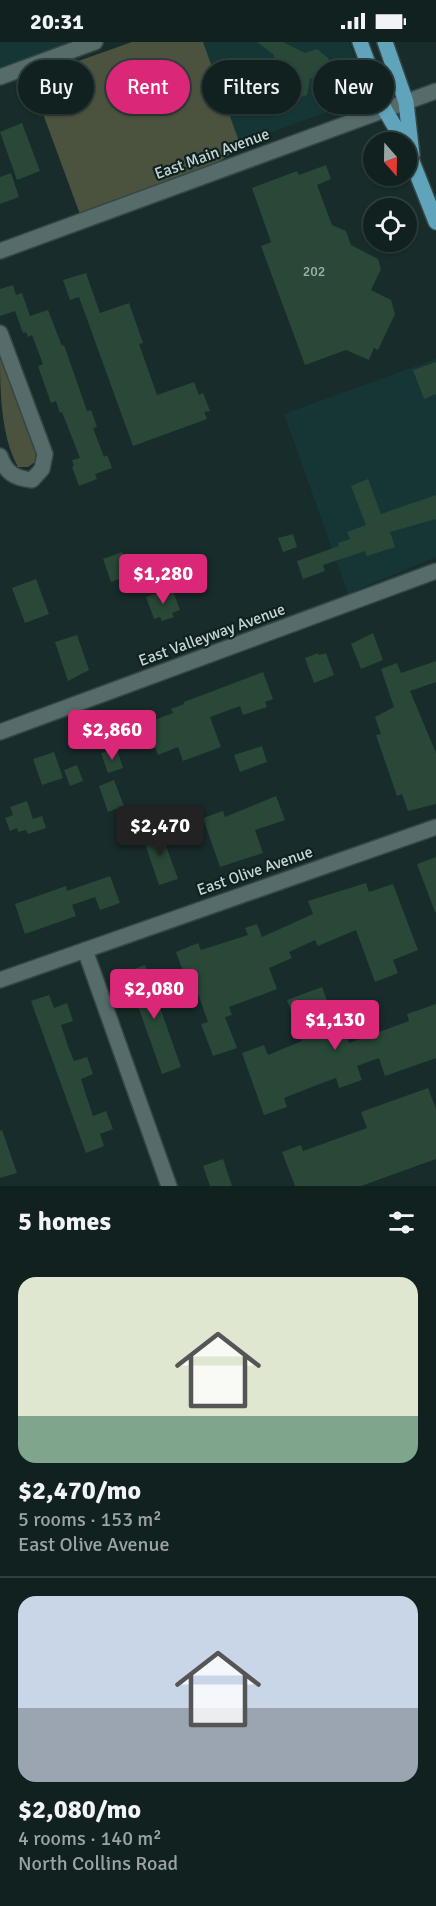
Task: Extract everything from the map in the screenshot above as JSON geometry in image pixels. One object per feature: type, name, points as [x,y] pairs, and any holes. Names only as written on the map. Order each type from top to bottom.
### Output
[{"type":"main road","points":[[360,42],[367,60]]},
{"type":"main road","points":[[385,42],[406,102],[407,132]]},
{"type":"main road","points":[[387,114],[398,132]]},
{"type":"main road","points":[[417,174],[436,222]]},
{"type":"street","points":[[0,77],[95,42]]},
{"type":"street","name":"East Main Avenue","points":[[394,107],[436,91]]},
{"type":"street","name":"East Main Avenue","points":[[0,251],[374,114]]},
{"type":"street","points":[[0,333],[45,454],[42,469],[32,480],[16,478],[4,468],[0,456]]},
{"type":"street","name":"East Valleyway Avenue","points":[[0,732],[436,571]]},
{"type":"street","name":"East Olive Avenue","points":[[0,980],[436,827]]},
{"type":"street","points":[[86,950],[169,1186]]},
{"type":"shaded area","points":[[0,42],[80,42],[29,60],[18,60],[18,64],[0,70]]},
{"type":"shaded area","points":[[203,42],[349,42],[356,60],[313,60],[313,114],[322,114],[240,144],[229,114],[301,114],[301,60],[210,60]]},
{"type":"shaded area","points":[[436,359],[436,557],[354,591],[349,596],[284,414]]},
{"type":"green space","points":[[132,42],[203,42],[210,60],[202,60],[202,114],[229,114],[240,144],[228,156],[189,177],[81,217],[43,114],[94,114],[94,60],[81,60]]},
{"type":"green space","points":[[0,349],[36,452],[35,462],[28,467],[18,467],[4,426]]},
{"type":"building","points":[[257,42],[283,42],[305,53],[317,49],[329,59],[313,60],[313,78],[310,79],[307,95],[301,97],[301,60],[274,60],[274,55]]},
{"type":"building","points":[[22,123],[40,171],[17,180],[0,132]]},
{"type":"building","points":[[326,165],[331,179],[317,185],[332,225],[346,231],[351,245],[378,259],[381,269],[371,290],[391,300],[395,314],[378,350],[374,348],[369,360],[346,350],[305,365],[261,246],[271,242],[252,188],[297,171],[299,175]]},
{"type":"building","points":[[11,173],[19,197],[0,204],[0,177]]},
{"type":"building","points":[[86,273],[100,313],[129,303],[143,343],[139,344],[157,395],[194,382],[199,395],[203,393],[210,411],[204,412],[207,419],[133,446],[79,297],[70,300],[63,280]]},
{"type":"building","points":[[13,285],[16,295],[22,293],[30,316],[48,310],[62,346],[64,345],[87,411],[91,410],[97,427],[93,428],[104,457],[107,455],[112,468],[95,474],[97,479],[79,486],[72,467],[74,466],[72,460],[80,458],[62,412],[60,413],[56,401],[51,403],[38,366],[43,364],[32,335],[28,337],[26,332],[23,333],[15,311],[0,316],[0,289]]},
{"type":"building","points":[[436,362],[436,394],[424,399],[413,370]]},
{"type":"building","points":[[368,479],[381,514],[436,495],[436,519],[390,532],[395,547],[367,556],[365,551],[323,565],[325,571],[303,579],[297,561],[339,546],[338,543],[350,539],[347,532],[366,525],[351,486]]},
{"type":"building","points":[[293,534],[297,547],[283,552],[278,538]]},
{"type":"building","points":[[122,552],[130,575],[111,582],[103,559]]},
{"type":"building","points":[[36,579],[49,614],[25,623],[12,588]]},
{"type":"building","points":[[172,588],[180,610],[172,613],[174,617],[162,621],[160,617],[154,619],[146,597]]},
{"type":"building","points":[[373,633],[383,660],[361,669],[351,644]]},
{"type":"building","points":[[77,635],[89,670],[68,681],[55,642]]},
{"type":"building","points":[[318,653],[319,655],[326,653],[334,675],[314,683],[305,658]]},
{"type":"building","points":[[436,661],[436,682],[410,691],[436,753],[436,804],[408,811],[402,794],[397,796],[376,735],[381,734],[375,717],[394,707],[381,669],[397,663],[401,673]]},
{"type":"building","points":[[263,672],[273,699],[265,702],[267,707],[243,715],[240,706],[210,717],[221,747],[183,761],[178,747],[158,755],[146,723],[173,713],[171,709],[184,702]]},
{"type":"building","points":[[262,746],[267,762],[240,772],[234,755]]},
{"type":"building","points":[[117,749],[123,768],[108,773],[101,753]]},
{"type":"building","points":[[54,752],[63,778],[42,785],[33,759]]},
{"type":"building","points":[[77,765],[83,781],[70,786],[64,770]]},
{"type":"building","points":[[114,780],[124,806],[108,812],[99,786]]},
{"type":"building","points":[[276,796],[285,820],[255,830],[263,853],[220,867],[203,818],[223,811],[225,817]]},
{"type":"building","points":[[27,801],[33,819],[42,816],[46,828],[28,834],[26,830],[18,832],[17,828],[10,831],[5,818],[13,815],[10,807]]},
{"type":"building","points":[[160,829],[178,879],[159,885],[142,835]]},
{"type":"building","points":[[436,857],[436,912],[435,912],[417,864]]},
{"type":"building","points":[[110,876],[120,903],[100,910],[95,897],[72,905],[76,916],[25,934],[15,904],[66,886],[67,891]]},
{"type":"building","points":[[366,883],[369,892],[393,884],[418,950],[393,960],[398,973],[375,982],[356,930],[318,946],[315,940],[289,952],[292,958],[269,968],[277,989],[229,1007],[232,1015],[225,1017],[237,1048],[213,1056],[201,1024],[208,1022],[193,980],[187,982],[176,952],[198,943],[201,950],[248,935],[245,928],[257,924],[262,937],[313,914],[308,901]]},
{"type":"building","points":[[145,965],[181,1067],[162,1074],[126,972]]},
{"type":"building","points":[[322,987],[334,1020],[340,1018],[349,1043],[409,1021],[407,1014],[436,1004],[436,1058],[385,1076],[379,1058],[357,1066],[362,1080],[339,1088],[336,1078],[284,1098],[287,1107],[264,1115],[242,1053],[264,1045],[268,1055],[302,1041],[287,1000]]},
{"type":"building","points":[[49,995],[54,1008],[67,1003],[73,1021],[61,1025],[74,1061],[87,1057],[93,1074],[81,1079],[93,1116],[106,1111],[113,1129],[100,1134],[104,1146],[86,1153],[31,1001]]},
{"type":"building","points":[[428,1088],[436,1109],[436,1159],[361,1186],[295,1186],[282,1152],[301,1145],[303,1151],[367,1128],[361,1112]]},
{"type":"building","points":[[2,1130],[17,1173],[0,1178],[0,1131]]},
{"type":"building","points":[[223,1159],[232,1186],[210,1186],[203,1166]]}]
